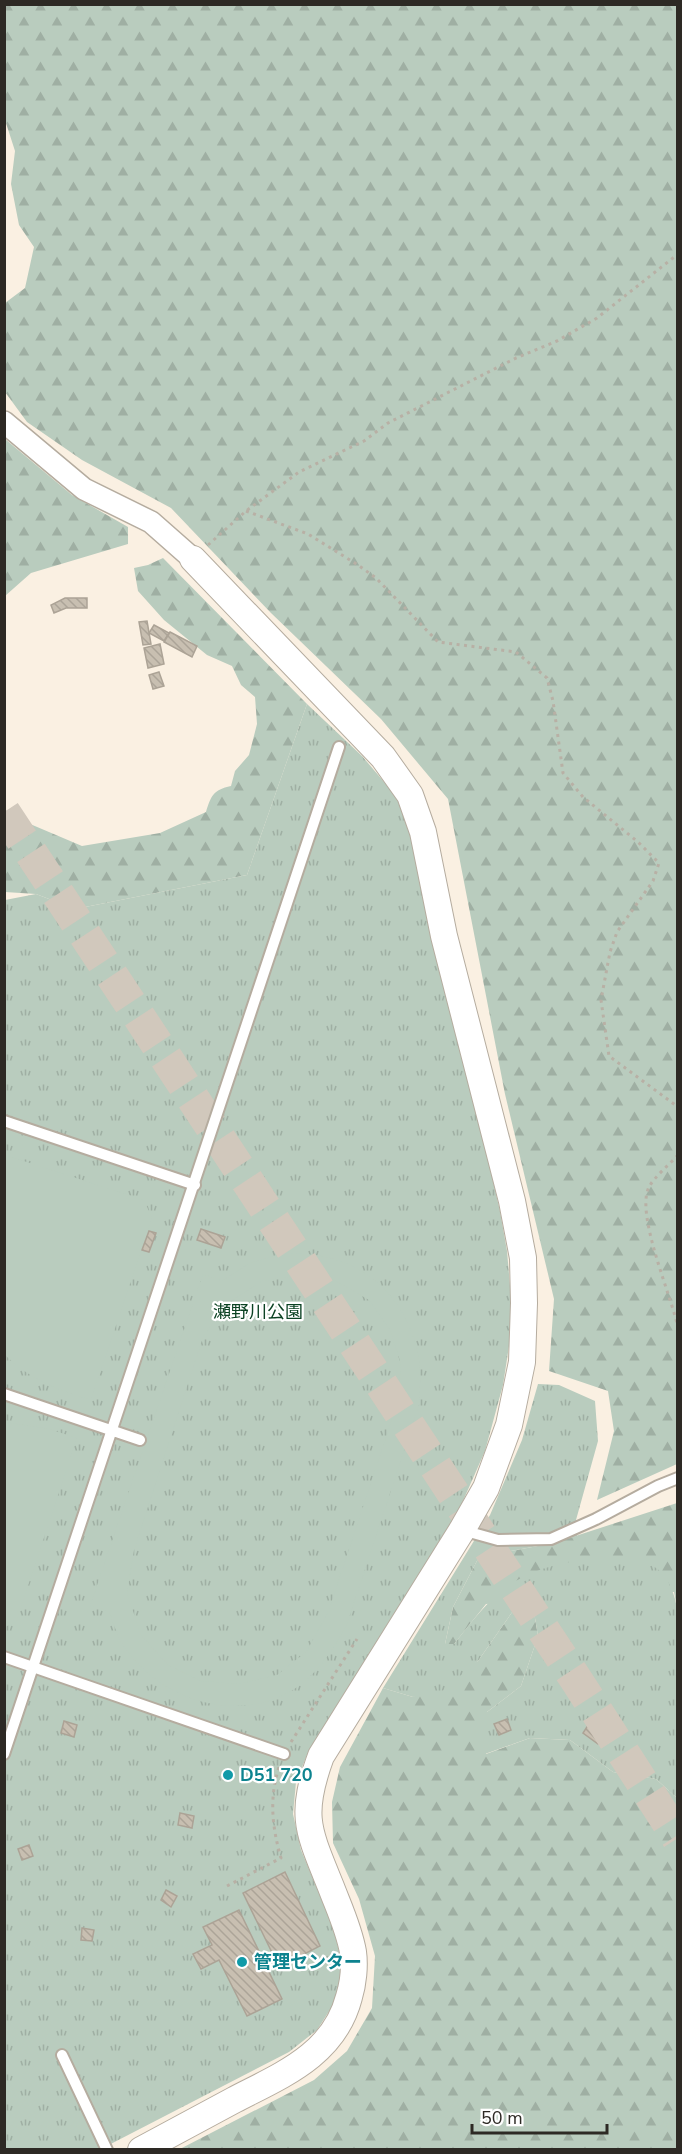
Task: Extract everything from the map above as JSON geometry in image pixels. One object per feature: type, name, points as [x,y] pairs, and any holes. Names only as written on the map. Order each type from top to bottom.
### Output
[{"type":"street","points":[[4,422],[84,489],[151,522],[193,559],[383,757],[410,795],[423,832],[444,936],[512,1201],[523,1258],[522,1362],[509,1425],[486,1488],[321,1756],[310,1784],[307,1812],[311,1839],[345,1922],[353,1953],[352,1986],[344,2017],[325,2043],[295,2067],[141,2150]]},
{"type":"lane","points":[[4,1754],[339,747]]},
{"type":"lane","points":[[4,1121],[195,1185]]},
{"type":"lane","points":[[4,1394],[140,1440]]},
{"type":"lane","points":[[462,1530],[498,1540],[551,1539],[678,1478]]},
{"type":"lane","points":[[4,1657],[284,1754]]},
{"type":"lane","points":[[62,2055],[108,2150]]},
{"type":"path","points":[[193,559],[246,511],[299,472],[364,441],[388,423],[516,358],[557,341],[597,318],[621,301],[651,273],[678,254]]},
{"type":"path","points":[[246,511],[308,534],[358,565],[376,578],[438,642],[516,652],[547,678],[554,701],[563,773],[583,797],[638,842],[659,863],[653,881],[617,932],[610,952],[601,1000],[609,1056],[678,1107]]},
{"type":"path","points":[[678,1155],[649,1188],[647,1209],[665,1289],[674,1307],[678,1328]]},
{"type":"path","points":[[226,1886],[281,1858],[273,1832],[272,1800],[278,1770],[284,1754],[357,1639]]},
{"type":"green space","points":[[5,4],[677,5],[677,1464],[597,1500],[614,1431],[608,1391],[549,1371],[554,1299],[505,1094],[448,799],[381,719],[271,613],[171,508],[82,460],[27,422],[5,392],[5,303],[25,288],[34,247],[19,225],[11,184],[15,151],[5,120]]},
{"type":"green space","points":[[5,439],[72,495],[128,527],[128,544],[31,573],[5,596]]},
{"type":"green space","points":[[163,558],[307,704],[247,875],[75,909],[36,894],[5,892],[4,809],[23,821],[82,846],[160,833],[206,812],[214,795],[220,789],[231,786],[235,771],[249,755],[257,724],[255,697],[241,685],[232,666],[207,655],[164,620],[138,591],[134,568]]},
{"type":"green space","name":"瀬野川公園","points":[[307,704],[362,756],[396,796],[417,854],[500,1211],[507,1251],[513,1320],[503,1385],[485,1451],[459,1510],[309,1750],[296,1782],[293,1814],[301,1850],[333,1927],[342,1963],[337,1999],[317,2030],[289,2052],[101,2149],[5,2150],[5,900],[36,894],[75,909],[247,875]]},
{"type":"green space","points":[[5,1155],[144,1200],[152,1218],[91,1400],[45,1383],[24,1371],[5,1355]]},
{"type":"green space","points":[[282,1254],[315,1255],[350,1265],[379,1284],[401,1311],[416,1345],[420,1367],[419,1405],[347,1624],[328,1655],[304,1682],[284,1695],[262,1703],[240,1706],[217,1705],[195,1700],[155,1679],[137,1663],[123,1645],[109,1611],[90,1606],[203,1274],[222,1281],[250,1263]],"holes":[[[296,1276],[336,1281],[369,1300],[390,1330],[401,1364],[398,1401],[328,1613],[306,1652],[277,1675],[239,1684],[201,1681],[168,1665],[141,1635],[127,1593],[134,1550],[203,1337],[228,1303],[262,1281]]]},
{"type":"green space","points":[[538,1384],[559,1385],[595,1401],[598,1441],[576,1520],[577,1536],[554,1543],[479,1557],[453,1607],[445,1644],[454,1644],[502,1590],[536,1571],[572,1561],[592,1559],[631,1559],[648,1563],[667,1579],[677,1608],[677,1798],[656,1779],[613,1772],[570,1740],[530,1738],[485,1754],[476,1736],[487,1712],[521,1686],[538,1636],[533,1606],[515,1608],[478,1661],[440,1693],[413,1697],[383,1688],[490,1515],[522,1440]]},
{"type":"green space","points":[[5,1422],[49,1429],[77,1438],[16,1622],[5,1627]]},
{"type":"green space","points":[[677,1503],[677,1608],[674,1592],[486,1604],[454,1644],[445,1644],[453,1607],[479,1557],[554,1543]]},
{"type":"green space","points":[[533,1606],[538,1636],[521,1686],[487,1712],[486,1754],[530,1738],[570,1740],[613,1772],[656,1779],[677,1798],[677,2149],[178,2150],[314,2080],[347,2051],[372,2008],[375,1956],[359,1899],[333,1843],[332,1802],[340,1767],[383,1688],[413,1697],[478,1661],[515,1608]]},
{"type":"building","points":[[65,598],[87,598],[87,608],[66,608],[54,613],[51,605]]},
{"type":"building","points":[[147,621],[151,644],[143,645],[139,622]]},
{"type":"building","points":[[154,625],[169,633],[164,641],[149,633]]},
{"type":"building","points":[[170,632],[197,646],[192,657],[164,642]]},
{"type":"building","points":[[160,644],[164,664],[148,668],[144,648]]},
{"type":"building","points":[[159,672],[164,686],[153,689],[149,675]]},
{"type":"building","points":[[201,1229],[225,1237],[221,1248],[197,1240]]},
{"type":"building","points":[[149,1231],[156,1233],[149,1252],[142,1250]]},
{"type":"building","points":[[507,1719],[511,1730],[499,1735],[494,1724]]},
{"type":"building","points":[[592,1719],[608,1730],[598,1744],[583,1733]]},
{"type":"building","points":[[64,1721],[77,1725],[74,1737],[61,1733]]},
{"type":"building","points":[[180,1813],[194,1816],[192,1828],[178,1825]]},
{"type":"building","points":[[29,1845],[33,1856],[22,1860],[18,1849]]},
{"type":"building","points":[[285,1872],[320,1946],[279,1967],[243,1893]]},
{"type":"building","points":[[166,1890],[177,1896],[171,1907],[161,1900]]},
{"type":"building","name":"管理センター","points":[[239,1910],[282,1999],[247,2016],[219,1960],[201,1969],[193,1954],[212,1945],[203,1927]]},
{"type":"building","points":[[82,1928],[94,1930],[92,1941],[81,1940]]},
{"type":"tunnel","points":[[4,812],[678,1838]]},
{"type":"place","name":"D51 720","points":[[228,1775]]},
{"type":"place","name":"管理センター","points":[[242,1962]]}]
